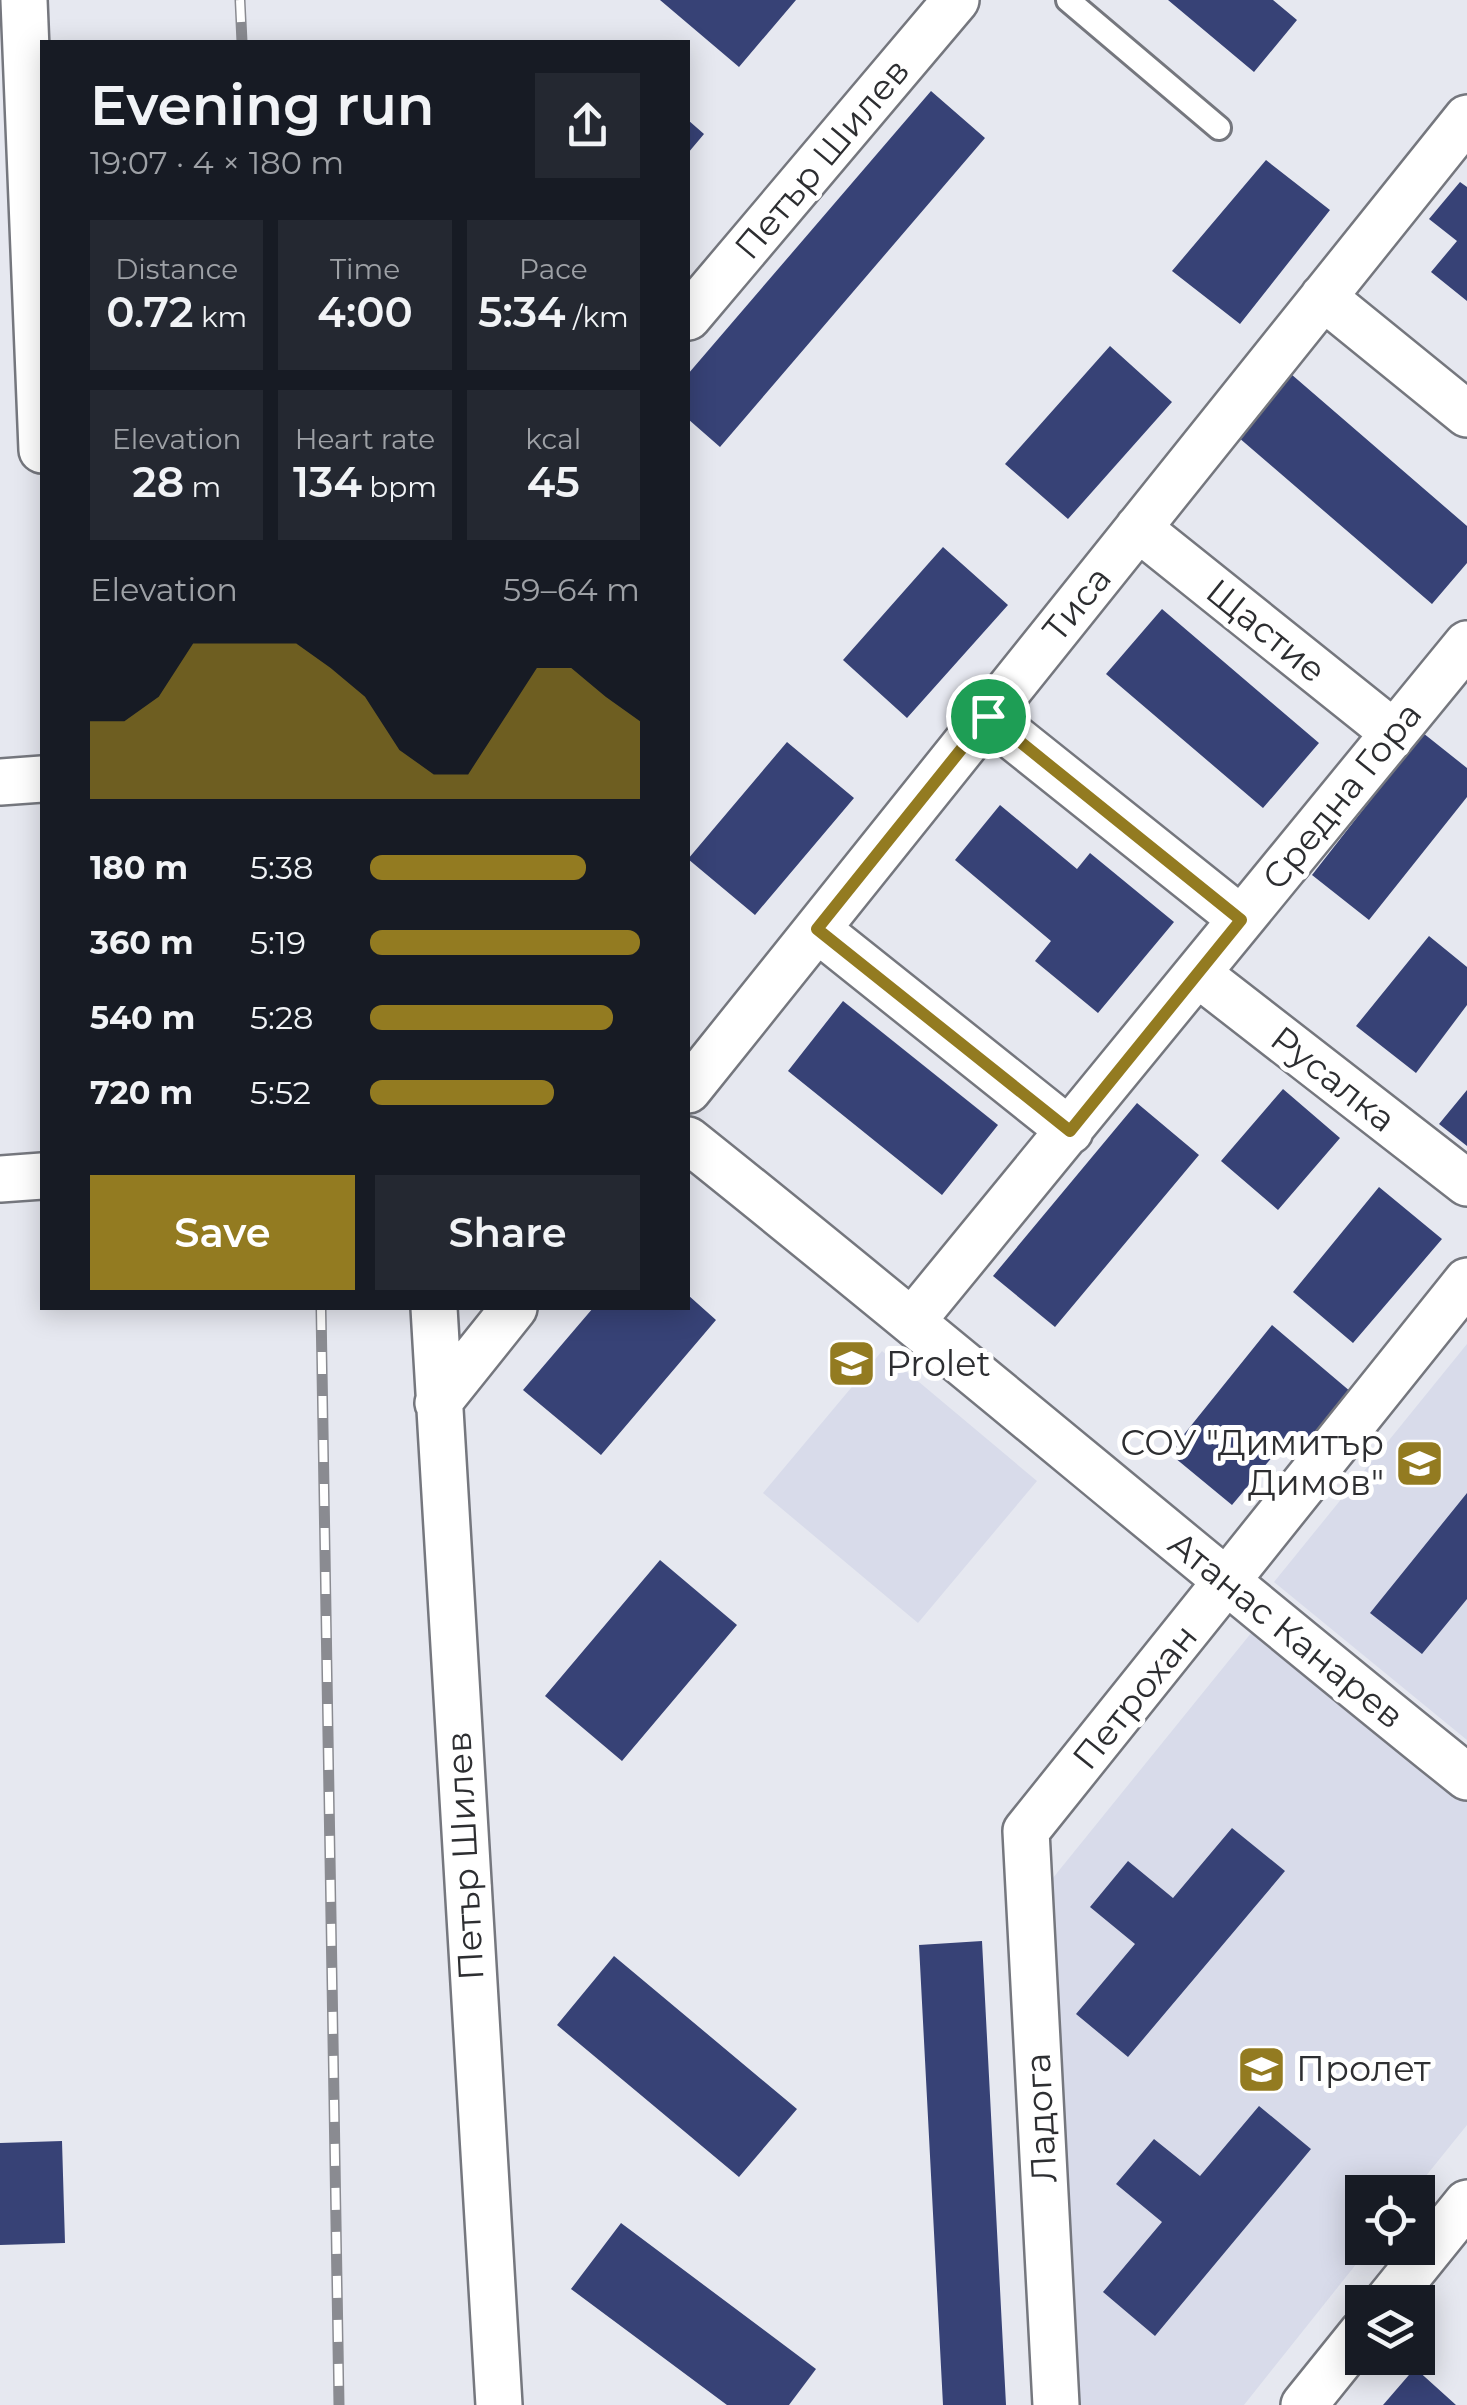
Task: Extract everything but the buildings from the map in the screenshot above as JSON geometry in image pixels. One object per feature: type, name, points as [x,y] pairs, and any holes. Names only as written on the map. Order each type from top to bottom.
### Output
[{"type":"street","points":[[24,0],[19,384],[40,444]]},
{"type":"street","name":"Петър Шилев","points":[[690,315],[954,1]]},
{"type":"street","name":"Тиса","points":[[690,1088],[1467,118]]},
{"type":"street","points":[[1322,297],[1467,414]]},
{"type":"street","name":"Щастие","points":[[1138,528],[1394,733]]},
{"type":"street","name":"Средна Гора","points":[[914,1320],[1467,644]]},
{"type":"street","points":[[988,716],[1241,920]]},
{"type":"street","points":[[0,782],[40,779]]},
{"type":"street","points":[[817,929],[1070,1131]]},
{"type":"street","name":"Русалка","points":[[1198,974],[1467,1183]]},
{"type":"street","name":"Атанас Канарев","points":[[690,1142],[914,1320],[1226,1584],[1467,1777]]},
{"type":"street","points":[[0,1179],[40,1176]]},
{"type":"street","name":"Петрохан","points":[[1026,1831],[1467,1281]]},
{"type":"street","name":"Петър Шилев","points":[[434,1310],[499,2405]]},
{"type":"street","points":[[438,1402],[512,1310]]},
{"type":"street","name":"Ладога","points":[[1026,1831],[1056,2405]]},
{"type":"street","points":[[1401,2285],[1467,2203]]},
{"type":"street","points":[[1304,2405],[1345,2354]]},
{"type":"lane","points":[[1068,0],[1219,128]]},
{"type":"shaded area","name":"СОУ \"Димитър Димов\"","points":[[1467,1344],[1467,1740],[1274,1582]]},
{"type":"shaded area","points":[[882,1351],[1037,1481],[918,1623],[763,1493]]},
{"type":"shaded area","name":"Пролет","points":[[1256,1627],[1467,1796],[1467,2125],[1427,2175],[1345,2175],[1345,2265],[1355,2265],[1244,2405],[1073,2405],[1044,1889]]},
{"type":"railway","points":[[240,0],[242,40]]},
{"type":"railway","points":[[321,1310],[339,2405]]},
{"type":"place","name":"Prolet","points":[[851,1364]]},
{"type":"place","name":"СОУ \"Димитър Димов\"","points":[[1419,1463]]},
{"type":"place","name":"Пролет","points":[[1261,2069]]},
{"type":"route","points":[[988,716],[1241,920],[1070,1131],[817,929],[988,716]]}]
